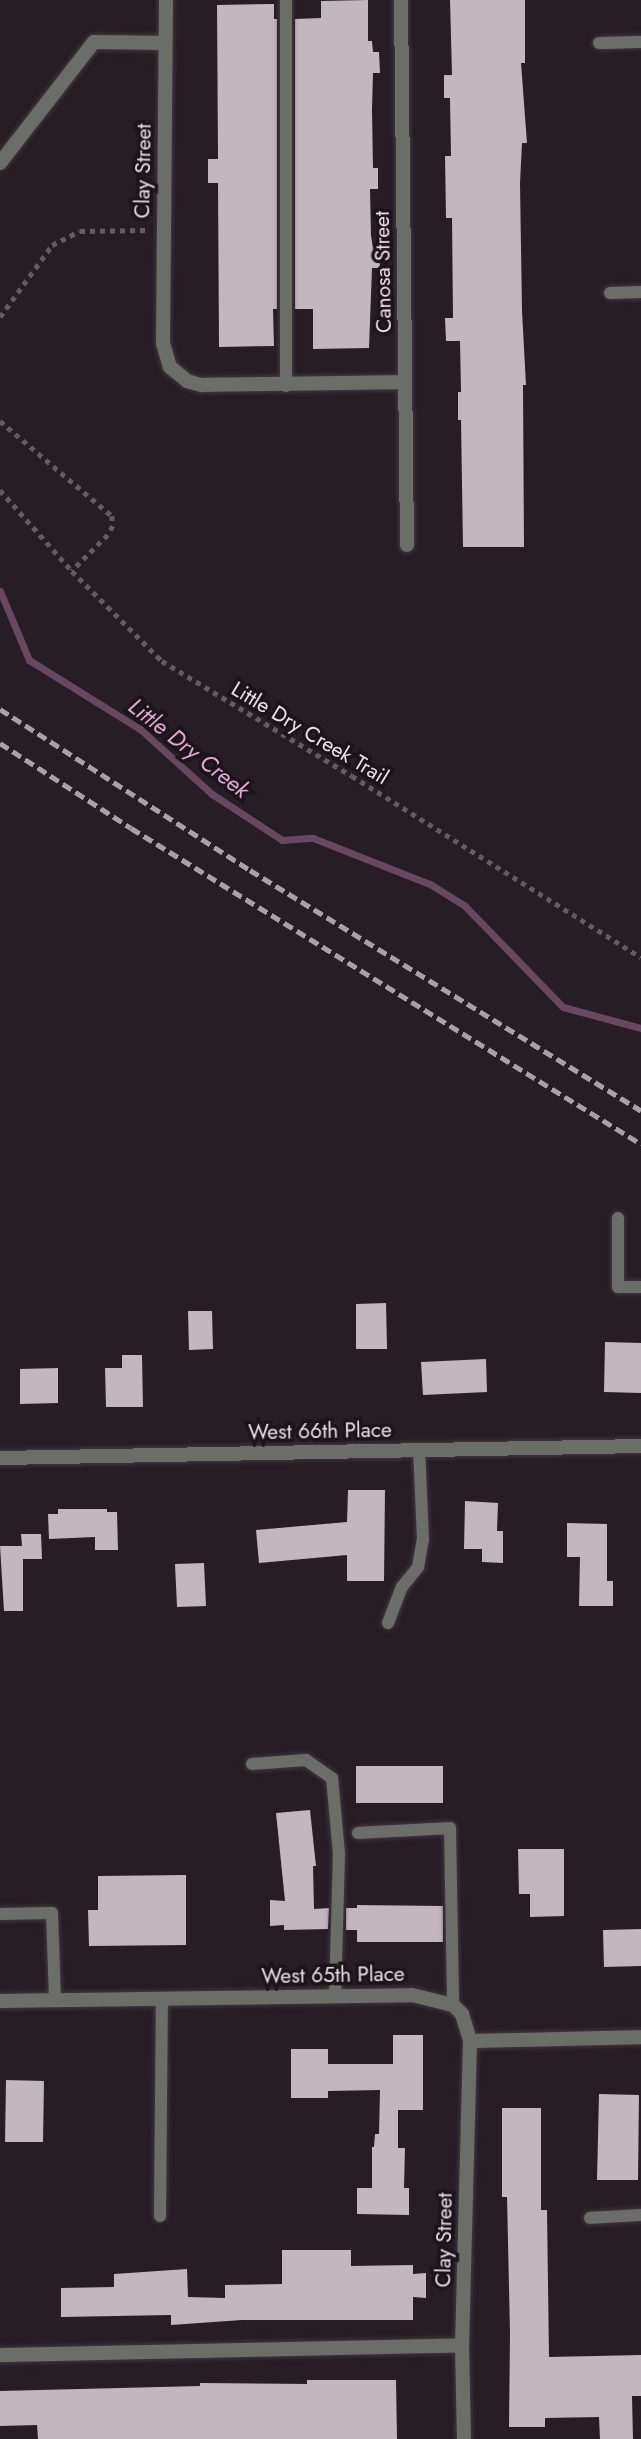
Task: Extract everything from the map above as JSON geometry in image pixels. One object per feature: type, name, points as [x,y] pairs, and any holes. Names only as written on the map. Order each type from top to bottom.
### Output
[{"type":"street","name":"Clay Street","points":[[166,0],[163,343],[170,367],[187,381],[201,385],[286,386]]},
{"type":"street","name":"Canosa Street","points":[[401,0],[407,545]]},
{"type":"street","points":[[0,163],[94,41],[165,43]]},
{"type":"street","points":[[286,386],[405,382]]},
{"type":"street","name":"West 66th Place","points":[[0,1458],[641,1446]]},
{"type":"street","name":"West 65th Place","points":[[0,2001],[412,1995],[453,2005]]},
{"type":"street","points":[[453,2005],[462,2014],[470,2041],[641,2037]]},
{"type":"street","name":"Clay Street","points":[[464,2439],[462,2345],[470,2041]]},
{"type":"street","points":[[0,2355],[462,2345]]},
{"type":"lane","points":[[286,0],[286,386]]},
{"type":"lane","points":[[599,43],[641,42]]},
{"type":"lane","points":[[610,293],[641,292]]},
{"type":"lane","points":[[618,1218],[618,1287],[641,1287]]},
{"type":"lane","points":[[388,1623],[402,1587],[418,1567],[423,1540],[419,1450]]},
{"type":"lane","points":[[252,1764],[306,1760],[332,1778],[339,1854],[335,1996]]},
{"type":"lane","points":[[358,1833],[450,1828],[453,2005]]},
{"type":"lane","points":[[0,1914],[52,1913],[55,2000]]},
{"type":"lane","points":[[160,2216],[162,1999]]},
{"type":"lane","points":[[590,2218],[641,2216]]},
{"type":"path","points":[[0,317],[52,245],[61,240],[79,231],[163,230]]},
{"type":"path","points":[[0,421],[112,516],[113,526],[108,535],[72,571]]},
{"type":"path","name":"Little Dry Creek Trail","points":[[0,490],[72,571],[162,661],[641,957]]},
{"type":"building","points":[[368,0],[368,41],[372,41],[373,52],[379,52],[380,73],[373,73],[372,110],[373,168],[378,168],[378,189],[370,189],[371,236],[373,247],[379,247],[380,268],[372,268],[369,348],[313,349],[313,309],[295,309],[295,19],[321,18],[321,1]]},
{"type":"building","points":[[450,0],[525,0],[525,63],[521,63],[527,143],[522,143],[520,183],[526,385],[523,385],[524,547],[463,547],[461,420],[458,420],[458,392],[461,392],[460,341],[446,341],[445,318],[453,318],[452,218],[446,218],[445,156],[451,156],[450,98],[444,98],[444,75],[452,75]]},
{"type":"building","points":[[274,4],[274,19],[277,19],[277,309],[273,309],[274,346],[219,347],[218,183],[208,183],[208,159],[218,159],[217,5]]},
{"type":"building","points":[[386,1303],[387,1349],[356,1349],[356,1304]]},
{"type":"building","points":[[188,1311],[212,1311],[213,1349],[189,1350]]},
{"type":"building","points":[[605,1342],[641,1343],[641,1393],[604,1392]]},
{"type":"building","points":[[122,1355],[142,1355],[143,1407],[106,1407],[105,1368],[122,1368]]},
{"type":"building","points":[[486,1359],[487,1392],[423,1395],[421,1362]]},
{"type":"building","points":[[58,1368],[58,1403],[20,1404],[20,1369]]},
{"type":"building","points":[[348,1490],[385,1490],[384,1581],[347,1581],[347,1555],[259,1563],[256,1530],[347,1522]]},
{"type":"building","points":[[465,1501],[498,1503],[497,1531],[503,1531],[503,1563],[482,1562],[482,1549],[464,1549]]},
{"type":"building","points":[[58,1509],[107,1509],[107,1512],[117,1512],[118,1550],[95,1550],[95,1537],[49,1539],[48,1514],[58,1514]]},
{"type":"building","points":[[567,1523],[607,1524],[607,1581],[613,1581],[613,1606],[579,1606],[580,1557],[567,1557]]},
{"type":"building","points":[[21,1534],[41,1534],[42,1559],[23,1559],[23,1611],[4,1611],[0,1546],[22,1546]]},
{"type":"building","points":[[204,1563],[206,1606],[177,1607],[175,1564]]},
{"type":"building","points":[[356,1766],[443,1766],[443,1803],[356,1803]]},
{"type":"building","points":[[310,1810],[316,1866],[313,1866],[314,1909],[329,1908],[328,1929],[284,1930],[284,1925],[270,1926],[270,1900],[285,1901],[276,1813]]},
{"type":"building","points":[[518,1849],[564,1849],[564,1916],[530,1917],[530,1894],[519,1894]]},
{"type":"building","points":[[186,1875],[186,1945],[89,1946],[88,1910],[98,1910],[98,1876]]},
{"type":"building","points":[[357,1905],[443,1906],[443,1942],[357,1942],[357,1930],[346,1930],[346,1908],[357,1908]]},
{"type":"building","points":[[641,1929],[641,1966],[604,1967],[603,1930]]},
{"type":"building","points":[[393,2035],[423,2035],[423,2110],[398,2110],[398,2148],[405,2148],[404,2188],[409,2188],[409,2215],[357,2214],[357,2188],[372,2188],[372,2147],[375,2134],[379,2134],[380,2090],[328,2091],[328,2098],[291,2098],[291,2049],[328,2049],[328,2064],[393,2064]]},
{"type":"building","points":[[6,2080],[44,2081],[43,2142],[5,2142]]},
{"type":"building","points":[[599,2094],[639,2095],[638,2180],[597,2180]]},
{"type":"building","points":[[502,2108],[541,2108],[541,2210],[547,2210],[549,2357],[641,2355],[641,2396],[632,2396],[633,2439],[600,2439],[599,2417],[545,2418],[545,2427],[509,2427],[510,2333],[507,2197],[502,2197]]},
{"type":"building","points":[[282,2250],[351,2250],[351,2266],[413,2265],[413,2274],[426,2273],[426,2298],[413,2297],[413,2320],[242,2320],[171,2325],[171,2315],[61,2317],[61,2288],[114,2287],[114,2274],[187,2269],[188,2297],[225,2298],[225,2285],[282,2284]]},
{"type":"building","points":[[307,2380],[396,2380],[397,2439],[38,2439],[37,2425],[0,2426],[0,2391],[200,2386],[200,2383],[307,2384]]},
{"type":"waterway","name":"Little Dry Creek","points":[[0,591],[29,660],[140,729],[212,794],[282,840],[313,838],[430,884],[464,905],[563,1007],[641,1028]]},
{"type":"railway","points":[[0,709],[250,870],[641,1111]]},
{"type":"railway","points":[[0,743],[131,828],[641,1144]]}]
